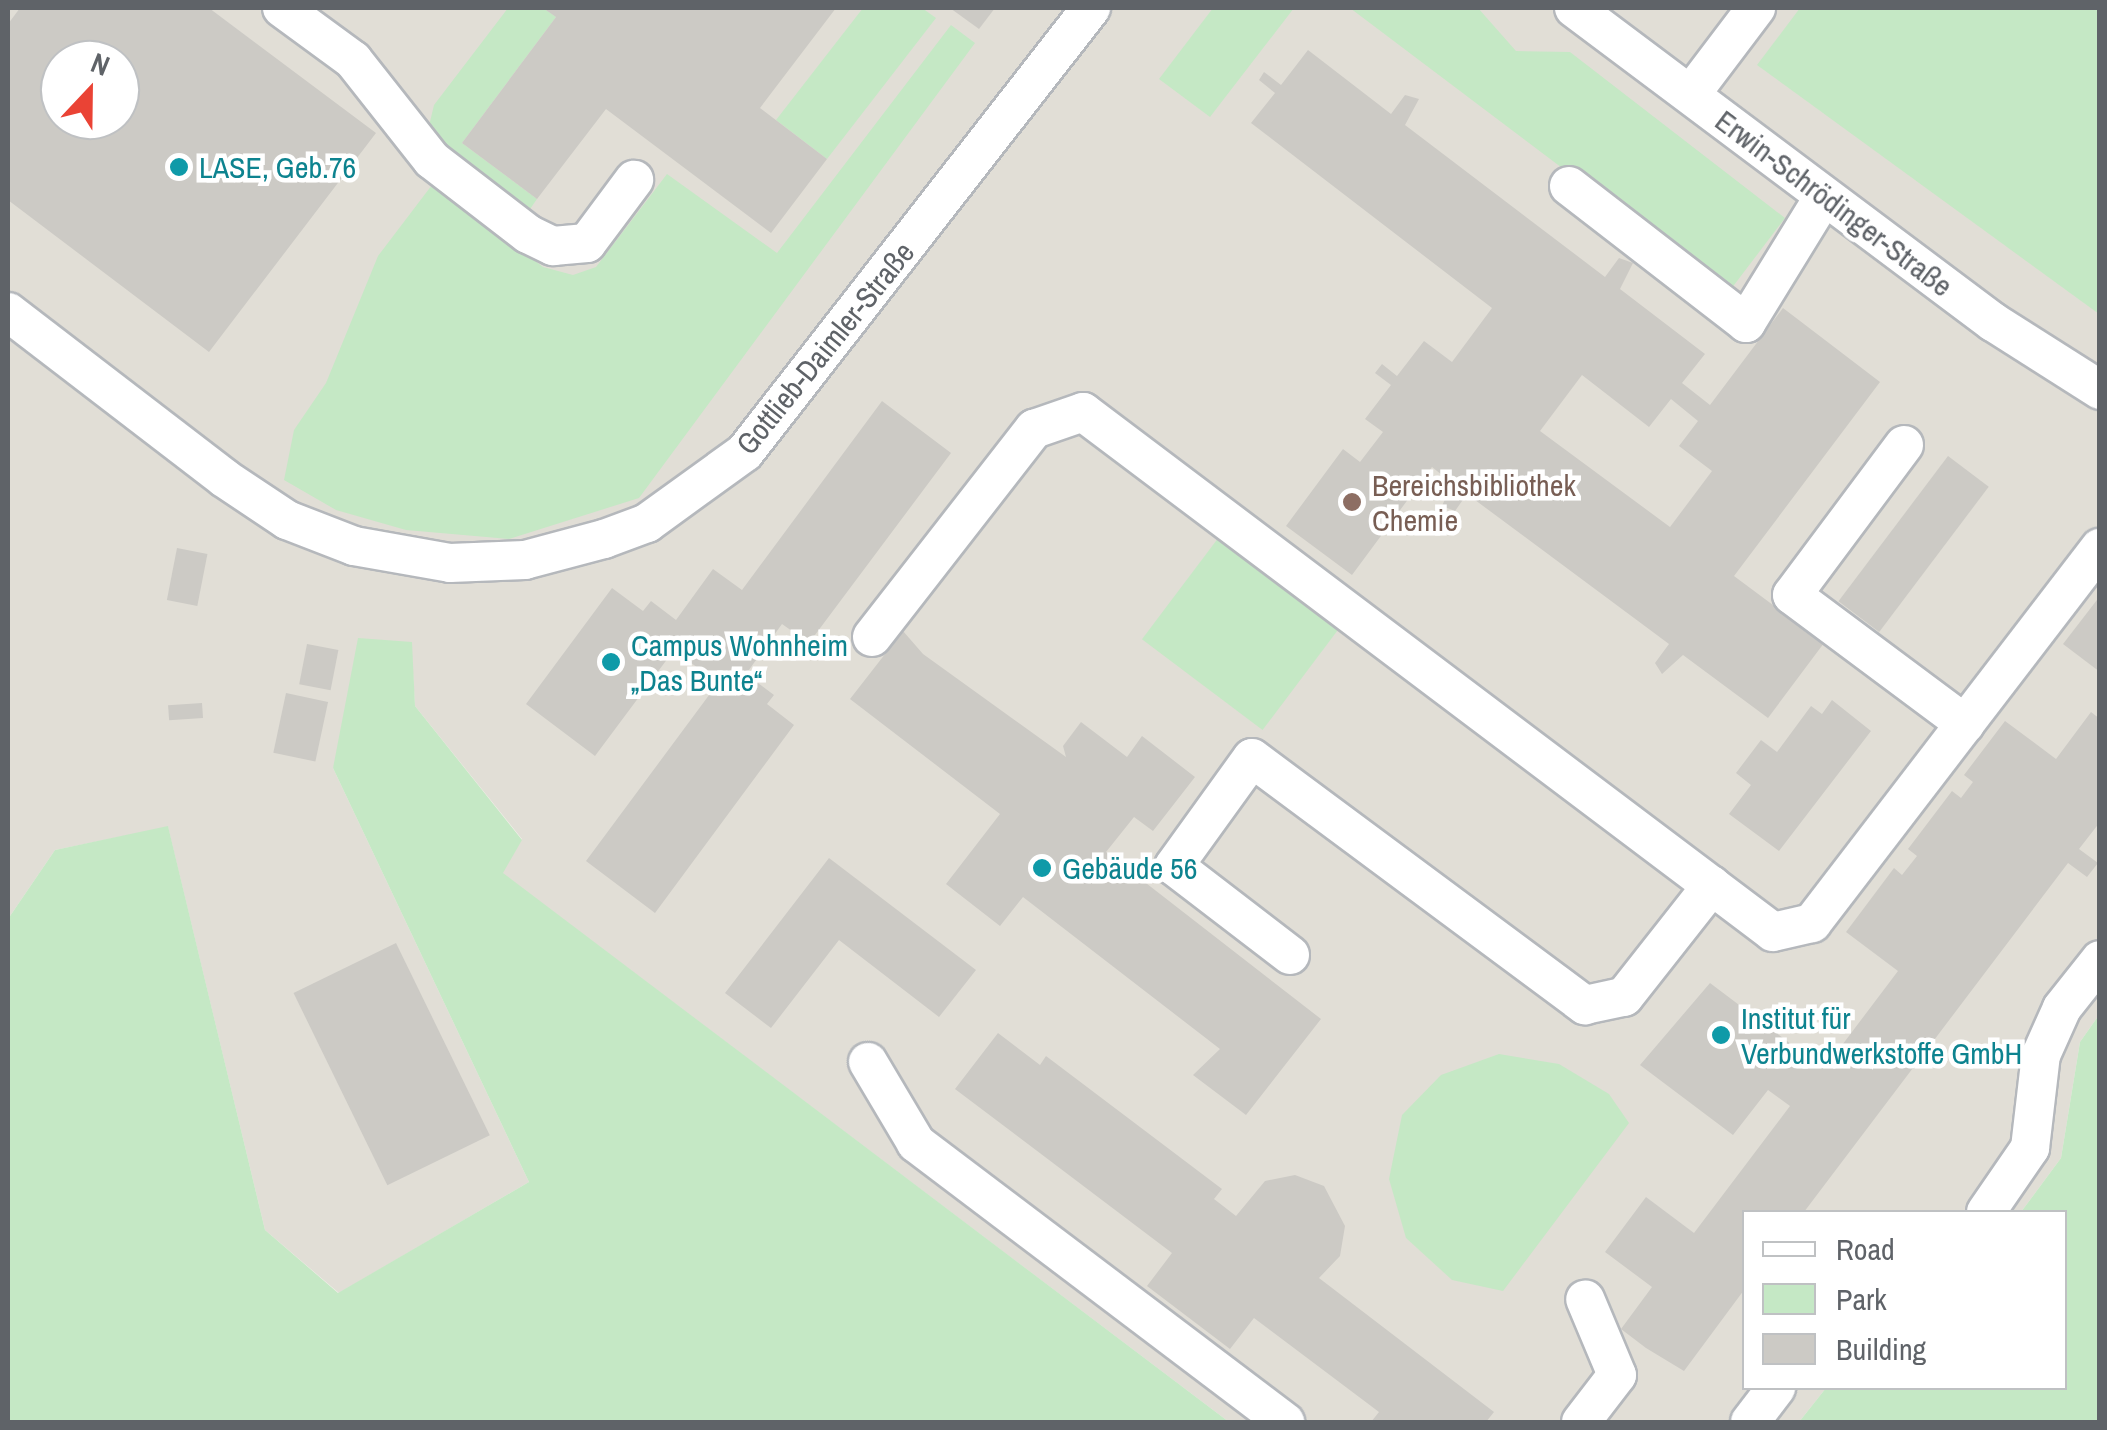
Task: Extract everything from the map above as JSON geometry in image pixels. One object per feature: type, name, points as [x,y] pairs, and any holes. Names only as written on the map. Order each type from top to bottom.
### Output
[{"type":"street","points":[[282,8],[352,60],[432,160],[540,240],[587,243],[634,180]]},
{"type":"street","name":"Gottlieb-Daimler-Straße","points":[[8,312],[288,520],[354,546],[450,564],[525,560],[623,532],[701,489],[745,452],[1091,8]]},
{"type":"street","name":"Erwin-Schrödinger-Straße","points":[[1574,8],[1993,322],[2100,390]]},
{"type":"street","points":[[1691,94],[1756,8]]},
{"type":"street","points":[[1569,186],[1746,323],[1824,196]]},
{"type":"street","points":[[872,637],[1034,429],[1083,412],[1773,932],[1812,923],[2100,548]]},
{"type":"street","points":[[1904,445],[1792,595],[1965,724]]},
{"type":"street","points":[[1290,955],[1174,866],[1252,758],[1585,1005],[1624,997],[1712,885]]},
{"type":"street","points":[[1987,1210],[2030,1148],[2041,1055],[2062,1008],[2100,960]]},
{"type":"street","points":[[868,1062],[916,1144],[1285,1422]]},
{"type":"street","points":[[1581,1422],[1617,1375],[1585,1299]]},
{"type":"street","points":[[1750,1422],[1774,1390]]},
{"type":"shaded area","points":[[8,8],[2099,8],[2099,1015],[2080,1042],[2061,1158],[2022,1210],[1742,1210],[1742,1390],[1824,1390],[1799,1422],[1229,1422],[502,873],[522,839],[415,706],[411,642],[333,768],[529,1182],[339,1293],[265,1230],[168,827],[55,850],[8,919]]},
{"type":"green space","points":[[508,8],[543,8],[556,17],[462,143],[537,199],[528,212],[428,130],[434,105]]},
{"type":"green space","points":[[863,8],[922,8],[936,18],[827,159],[776,120]]},
{"type":"green space","points":[[1213,8],[1294,8],[1210,117],[1159,79]]},
{"type":"green space","points":[[1350,8],[1478,8],[1516,51],[1570,52],[1785,218],[1728,293]]},
{"type":"green space","points":[[1800,8],[2099,8],[2099,314],[1757,65]]},
{"type":"green space","points":[[951,25],[975,43],[639,498],[509,539],[406,530],[336,510],[284,480],[294,430],[326,383],[378,256],[435,181],[543,267],[573,275],[596,267],[667,174],[777,253]]},
{"type":"green space","points":[[1222,533],[1343,624],[1263,730],[1142,639]]},
{"type":"green space","points":[[358,638],[412,642],[415,706],[522,840],[503,873],[1229,1422],[8,1422],[8,919],[55,850],[168,826],[265,1230],[338,1293],[529,1182],[333,768]]},
{"type":"green space","points":[[2099,1015],[2099,1422],[1799,1422],[1824,1390],[2067,1390],[2067,1210],[2022,1210],[2061,1158],[2080,1042]]},
{"type":"green space","points":[[1499,1054],[1559,1064],[1609,1094],[1629,1123],[1503,1291],[1452,1280],[1406,1238],[1389,1179],[1402,1115],[1441,1075]]},
{"type":"building","name":"LASE, Geb.76","points":[[20,8],[209,8],[376,133],[209,352],[8,200],[8,24]]},
{"type":"building","points":[[543,8],[836,8],[760,108],[827,159],[771,233],[606,109],[537,199],[462,143],[556,17]]},
{"type":"building","points":[[950,8],[995,8],[979,29]]},
{"type":"building","points":[[1308,50],[1391,114],[1405,95],[1419,99],[1405,125],[1605,277],[1619,258],[1633,263],[1620,289],[1705,354],[1682,383],[1710,405],[1783,308],[1880,382],[1734,576],[1824,643],[1768,718],[1683,655],[1662,674],[1655,663],[1669,644],[1467,494],[1455,511],[1442,506],[1452,483],[1432,467],[1352,575],[1286,526],[1343,449],[1360,462],[1383,432],[1365,419],[1391,385],[1375,373],[1382,364],[1397,376],[1424,341],[1452,362],[1492,308],[1251,123],[1275,93],[1259,80],[1264,72],[1281,85]],"holes":[[[1582,375],[1649,427],[1671,399],[1698,421],[1679,446],[1712,471],[1670,527],[1540,431]]]},
{"type":"building","name":"Campus Wohnheim „Das Bunte“","points":[[882,401],[951,453],[809,643],[782,624],[746,674],[774,695],[767,704],[794,725],[655,913],[586,861],[718,683],[674,650],[595,756],[526,704],[612,588],[643,611],[651,601],[676,620],[713,569],[742,590]]},
{"type":"building","points":[[1948,456],[1989,487],[1879,632],[1838,601]]},
{"type":"building","points":[[177,548],[207,554],[197,606],[167,600]]},
{"type":"building","points":[[2100,596],[2100,672],[2063,644]]},
{"type":"building","name":"Gebäude 56","points":[[903,631],[923,654],[1066,757],[1063,746],[1081,722],[1127,757],[1142,736],[1195,777],[1153,831],[1134,817],[1106,852],[1321,1019],[1246,1115],[1193,1075],[1220,1049],[1023,897],[1000,926],[946,884],[1000,814],[850,699]]},
{"type":"building","points":[[307,644],[338,650],[331,690],[299,684]]},
{"type":"building","points":[[286,693],[328,702],[315,762],[273,753]]},
{"type":"building","points":[[1832,700],[1871,731],[1779,851],[1729,814],[1751,785],[1736,773],[1761,740],[1777,752],[1811,706],[1822,714]]},
{"type":"building","points":[[202,703],[203,718],[169,720],[168,705]]},
{"type":"building","name":"Institut für Verbundwerkstoffe GmbH","points":[[2091,712],[2100,719],[2100,822],[2079,849],[2098,863],[2087,877],[2068,863],[1806,1210],[1742,1210],[1742,1293],[1684,1371],[1646,1348],[1621,1329],[1652,1287],[1605,1252],[1646,1197],[1694,1233],[1790,1106],[1768,1090],[1733,1135],[1640,1065],[1710,983],[1824,1069],[1898,971],[1846,932],[1894,868],[1902,875],[1917,856],[1908,849],[1952,791],[1961,798],[1973,782],[1964,775],[2005,721],[2056,759]]},
{"type":"building","points":[[829,858],[976,970],[939,1017],[839,940],[771,1028],[725,993]]},
{"type":"building","points":[[396,943],[490,1135],[387,1185],[294,993]]},
{"type":"building","points":[[998,1033],[1040,1065],[1046,1056],[1222,1189],[1214,1199],[1236,1216],[1265,1181],[1295,1175],[1324,1186],[1345,1226],[1340,1256],[1319,1278],[1494,1412],[1486,1422],[1371,1422],[1379,1412],[1254,1318],[1230,1349],[1147,1286],[1172,1253],[955,1089]]},
{"type":"place","name":"LASE, Geb.76","points":[[179,167]]},
{"type":"place","name":"Bereichsbibliothek Chemie","points":[[1352,502]]},
{"type":"place","name":"Campus Wohnheim „Das Bunte“","points":[[611,662]]},
{"type":"place","name":"Gebäude 56","points":[[1042,868]]},
{"type":"place","name":"Institut für Verbundwerkstoffe GmbH","points":[[1721,1035]]}]
